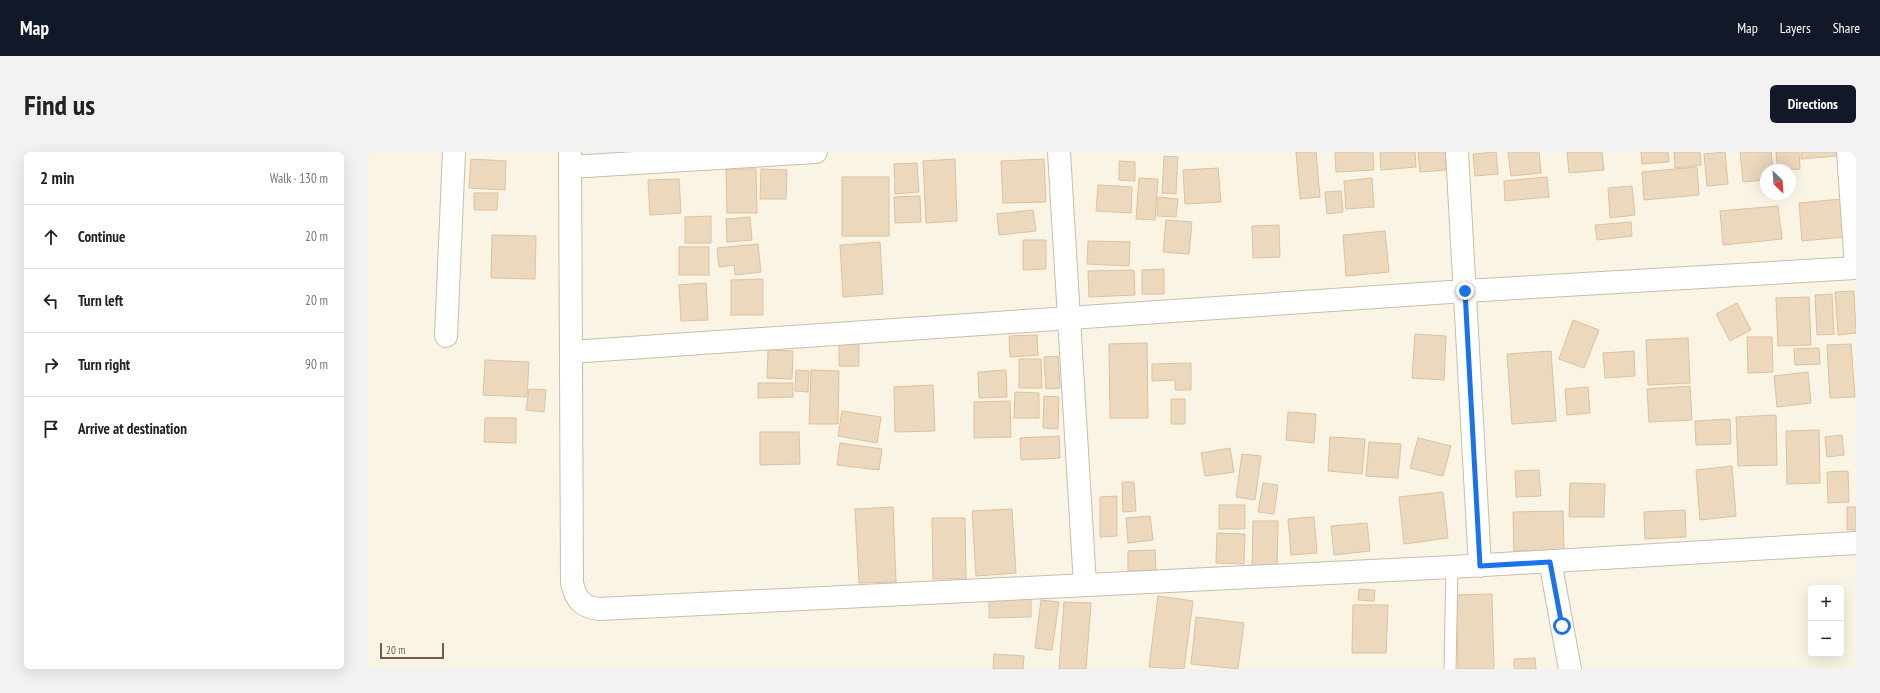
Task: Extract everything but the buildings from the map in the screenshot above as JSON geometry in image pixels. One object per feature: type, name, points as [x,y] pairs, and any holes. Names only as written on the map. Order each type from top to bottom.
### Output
[{"type":"street","points":[[446,336],[454,152]]},
{"type":"street","points":[[816,152],[570,159],[572,583],[580,602],[588,608],[615,608],[1480,566],[1856,543]]},
{"type":"street","points":[[1059,152],[1085,585]]},
{"type":"street","points":[[1457,152],[1480,566]]},
{"type":"street","points":[[571,352],[1465,291],[1856,268],[1848,152]]},
{"type":"street","points":[[1550,562],[1570,669]]},
{"type":"lane","points":[[1450,669],[1452,567]]},
{"type":"route","points":[[1465,291],[1480,566],[1550,562],[1562,626]]}]
